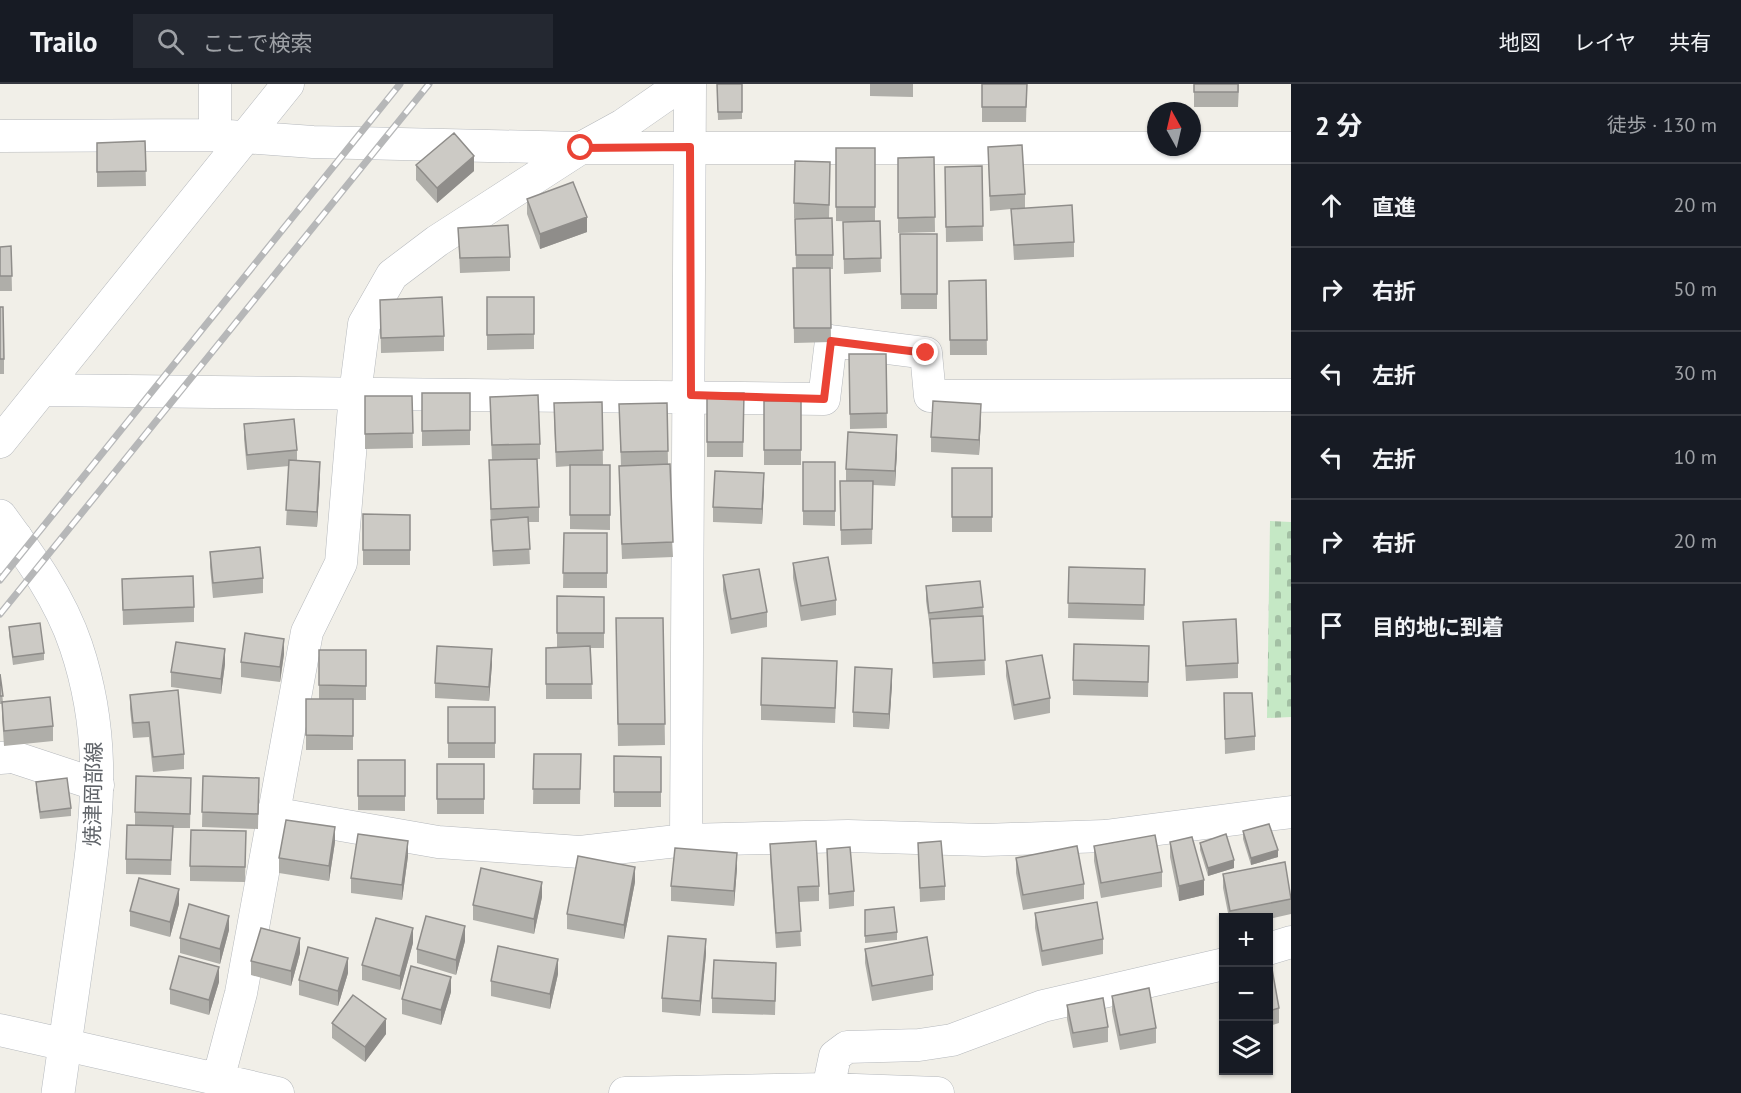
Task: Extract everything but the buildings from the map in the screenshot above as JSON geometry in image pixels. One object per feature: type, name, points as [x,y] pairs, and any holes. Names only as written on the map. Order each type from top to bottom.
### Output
[{"type":"main road","name":"焼津岡部線","points":[[5,537],[53,596],[75,645],[88,688],[95,728],[97,820],[58,1093]]},
{"type":"street","points":[[215,84],[215,135]]},
{"type":"street","points":[[0,442],[288,84]]},
{"type":"street","points":[[218,1080],[241,993],[272,813],[307,632],[341,563],[355,394],[364,324],[392,275],[437,241],[581,148],[623,125],[682,84]]},
{"type":"street","points":[[686,840],[691,395],[690,84]]},
{"type":"street","points":[[0,136],[246,135],[313,142],[581,148],[1291,148]]},
{"type":"street","points":[[42,390],[691,395],[824,399],[831,341],[926,353],[930,396],[1291,395]]},
{"type":"street","points":[[0,758],[13,757],[98,785]]},
{"type":"street","points":[[272,813],[438,842],[580,852],[686,840],[848,836],[984,840],[1106,836],[1291,812]]},
{"type":"street","points":[[1273,948],[1291,942]]},
{"type":"street","points":[[828,1089],[835,1056],[847,1047],[919,1045],[952,1040],[1043,1006],[1219,965]]},
{"type":"street","points":[[0,1030],[64,1053],[278,1093]]},
{"type":"street","points":[[625,1093],[828,1089],[938,1093]]},
{"type":"green space","points":[[1270,521],[1291,522],[1291,717],[1267,718]]},
{"type":"railway","points":[[0,580],[400,84]]},
{"type":"railway","points":[[0,614],[429,84]]},
{"type":"route","points":[[581,148],[690,147],[691,395],[824,399],[831,341],[926,353]]}]
